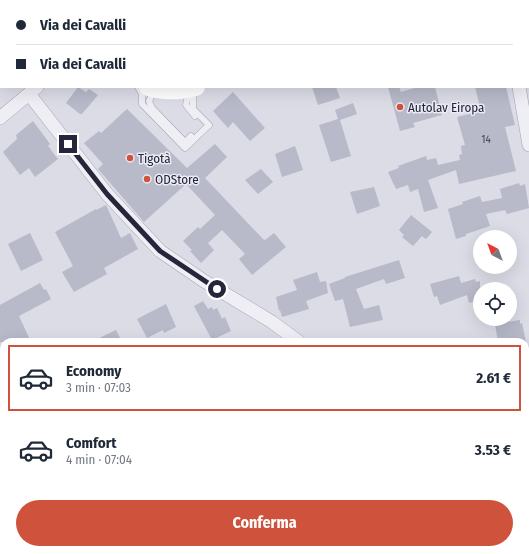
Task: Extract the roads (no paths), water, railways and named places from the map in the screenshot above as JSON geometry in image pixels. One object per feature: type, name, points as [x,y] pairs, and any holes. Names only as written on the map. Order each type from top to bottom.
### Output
[{"type":"main road","points":[[152,88],[185,90],[192,88]]},
{"type":"street","points":[[519,88],[529,145]]},
{"type":"street","points":[[0,118],[33,91],[107,194],[160,251],[204,281],[272,322],[294,338]]},
{"type":"lane","points":[[139,88],[142,94],[142,104],[185,148],[209,125],[193,109],[195,88]]},
{"type":"lane","points":[[152,88],[149,104],[185,142],[203,125],[186,105],[187,94],[194,88]]},
{"type":"place","name":"Autolav Eiropa","points":[[400,107]]},
{"type":"place","name":"Tigotà","points":[[130,158]]},
{"type":"place","name":"ODStore","points":[[147,179]]}]
